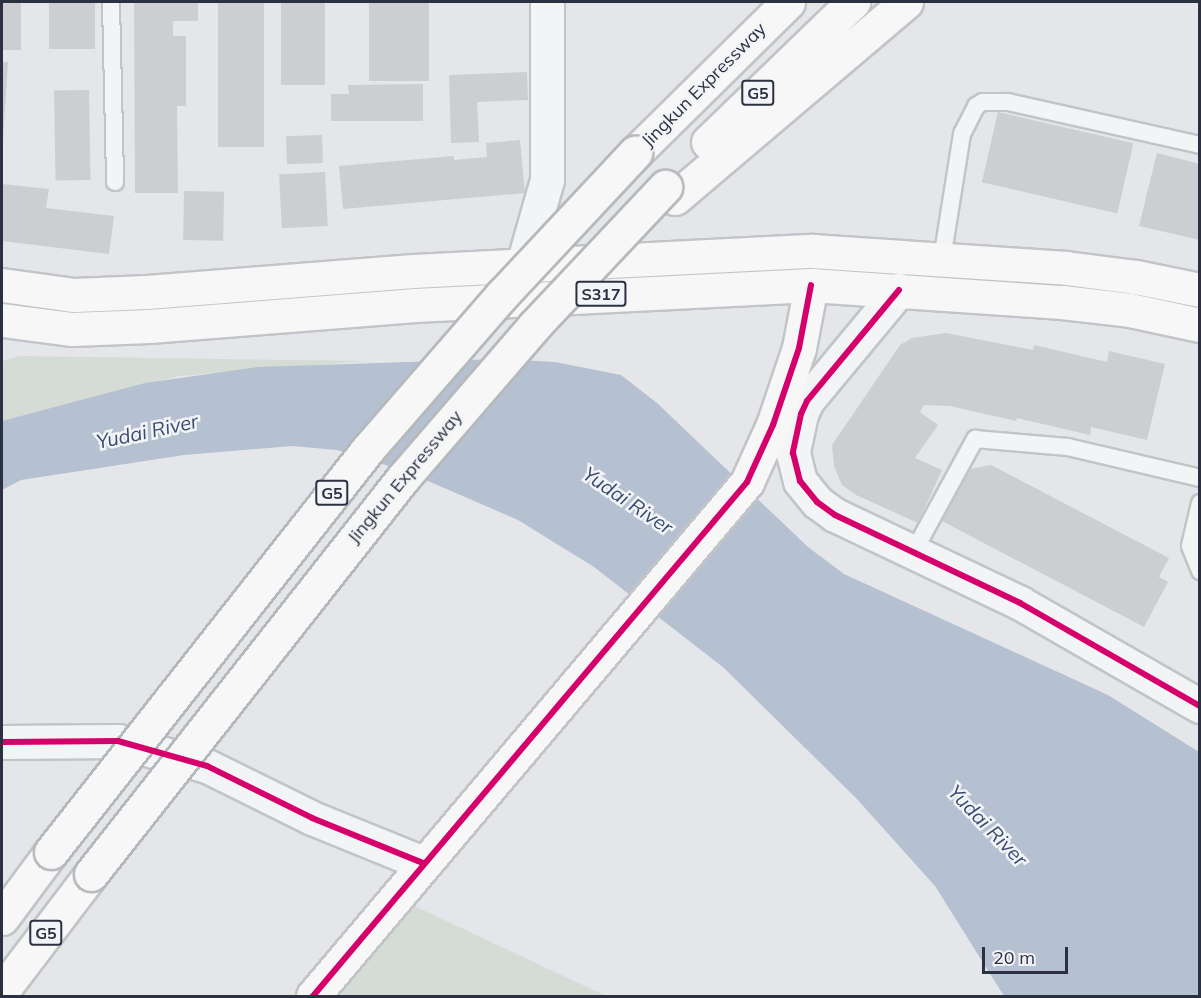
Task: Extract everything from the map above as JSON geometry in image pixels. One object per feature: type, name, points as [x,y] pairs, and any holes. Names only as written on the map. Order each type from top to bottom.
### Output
[{"type":"main road","points":[[635,153],[764,2]]},
{"type":"main road","name":"Jingkun Expressway","points":[[2,918],[51,852],[368,449],[502,295],[635,153],[788,2]]},
{"type":"main road","name":"G5","points":[[670,192],[853,2]]},
{"type":"main road","points":[[670,192],[906,2]]},
{"type":"main road","name":"Jingkun Expressway","points":[[2,991],[302,601],[514,350],[552,323],[670,192]]},
{"type":"main road","name":"S317","points":[[2,285],[74,295],[136,293],[523,264],[784,252],[942,259],[1136,277],[1200,290]]},
{"type":"main road","name":"S317","points":[[2,320],[72,328],[149,326],[415,305],[811,285],[1062,302],[1130,310],[1200,325]]},
{"type":"main road","points":[[313,996],[747,482],[773,425],[799,348],[811,285]]},
{"type":"street","points":[[523,264],[547,180],[547,2]]},
{"type":"street","points":[[899,290],[807,401],[801,414],[793,453],[800,481],[818,502],[835,514],[1020,603],[1200,706]]},
{"type":"street","points":[[2,742],[118,741],[207,766],[312,818],[423,863]]},
{"type":"lane","points":[[111,2],[115,182]]},
{"type":"lane","points":[[942,259],[962,134],[976,106],[983,102],[1008,102],[1200,145]]},
{"type":"lane","points":[[914,551],[975,439],[1068,447],[1200,478]]},
{"type":"lane","points":[[1200,503],[1190,546],[1200,571]]},
{"type":"shaded area","points":[[19,356],[365,361],[179,376],[2,421],[2,361]]},
{"type":"shaded area","points":[[406,902],[606,996],[332,996]]},
{"type":"water","name":"Yudai River","points":[[499,359],[555,362],[621,375],[657,403],[808,547],[844,574],[1108,695],[1199,752],[1199,996],[1004,996],[935,886],[856,798],[724,668],[594,567],[518,520],[405,471],[337,450],[292,446],[184,455],[21,480],[2,490],[2,421],[145,383],[257,367]]},
{"type":"building","points":[[2,2],[21,2],[21,50],[2,50]]},
{"type":"building","points":[[49,2],[95,2],[95,49],[49,49]]},
{"type":"building","points":[[134,2],[198,2],[198,21],[173,21],[173,36],[186,36],[186,106],[177,106],[178,193],[135,193]]},
{"type":"building","points":[[218,2],[264,2],[264,147],[218,147]]},
{"type":"building","points":[[281,2],[325,2],[325,85],[281,85]]},
{"type":"building","points":[[369,2],[429,2],[429,81],[369,81]]},
{"type":"building","points":[[2,62],[8,62],[3,139],[2,139]]},
{"type":"building","points":[[527,72],[528,100],[477,102],[479,142],[451,143],[449,75]]},
{"type":"building","points":[[423,84],[423,121],[331,121],[331,94],[349,94],[348,85]]},
{"type":"building","points":[[89,90],[91,180],[56,181],[54,91]]},
{"type":"building","points":[[998,112],[1133,143],[1117,213],[982,182]]},
{"type":"building","points":[[322,135],[323,163],[287,164],[286,136]]},
{"type":"building","points":[[520,140],[525,193],[343,209],[339,166],[454,156],[454,160],[487,157],[486,143]]},
{"type":"building","points":[[1157,153],[1200,164],[1200,240],[1139,226]]},
{"type":"building","points":[[325,172],[328,226],[282,228],[279,174]]},
{"type":"building","points":[[2,184],[49,189],[46,208],[114,216],[109,254],[2,241]]},
{"type":"building","points":[[184,191],[224,192],[223,241],[183,240]]},
{"type":"building","points":[[946,333],[1033,350],[1034,345],[1107,362],[1109,351],[1165,364],[1147,440],[1091,427],[1090,435],[1017,418],[1016,421],[950,406],[924,405],[920,412],[938,425],[915,458],[942,470],[918,523],[856,495],[842,485],[834,466],[832,445],[900,345],[912,338]]},
{"type":"building","points":[[991,465],[1169,558],[1159,577],[1168,582],[1144,627],[942,521],[970,469]]},
{"type":"cycle path","points":[[313,996],[747,482],[773,425],[799,348],[811,285]]},
{"type":"cycle path","points":[[899,290],[807,401],[801,414],[793,453],[800,481],[817,502],[835,515],[1020,603],[1200,706]]},
{"type":"cycle path","points":[[2,742],[118,741],[207,766],[312,818],[423,863]]}]
